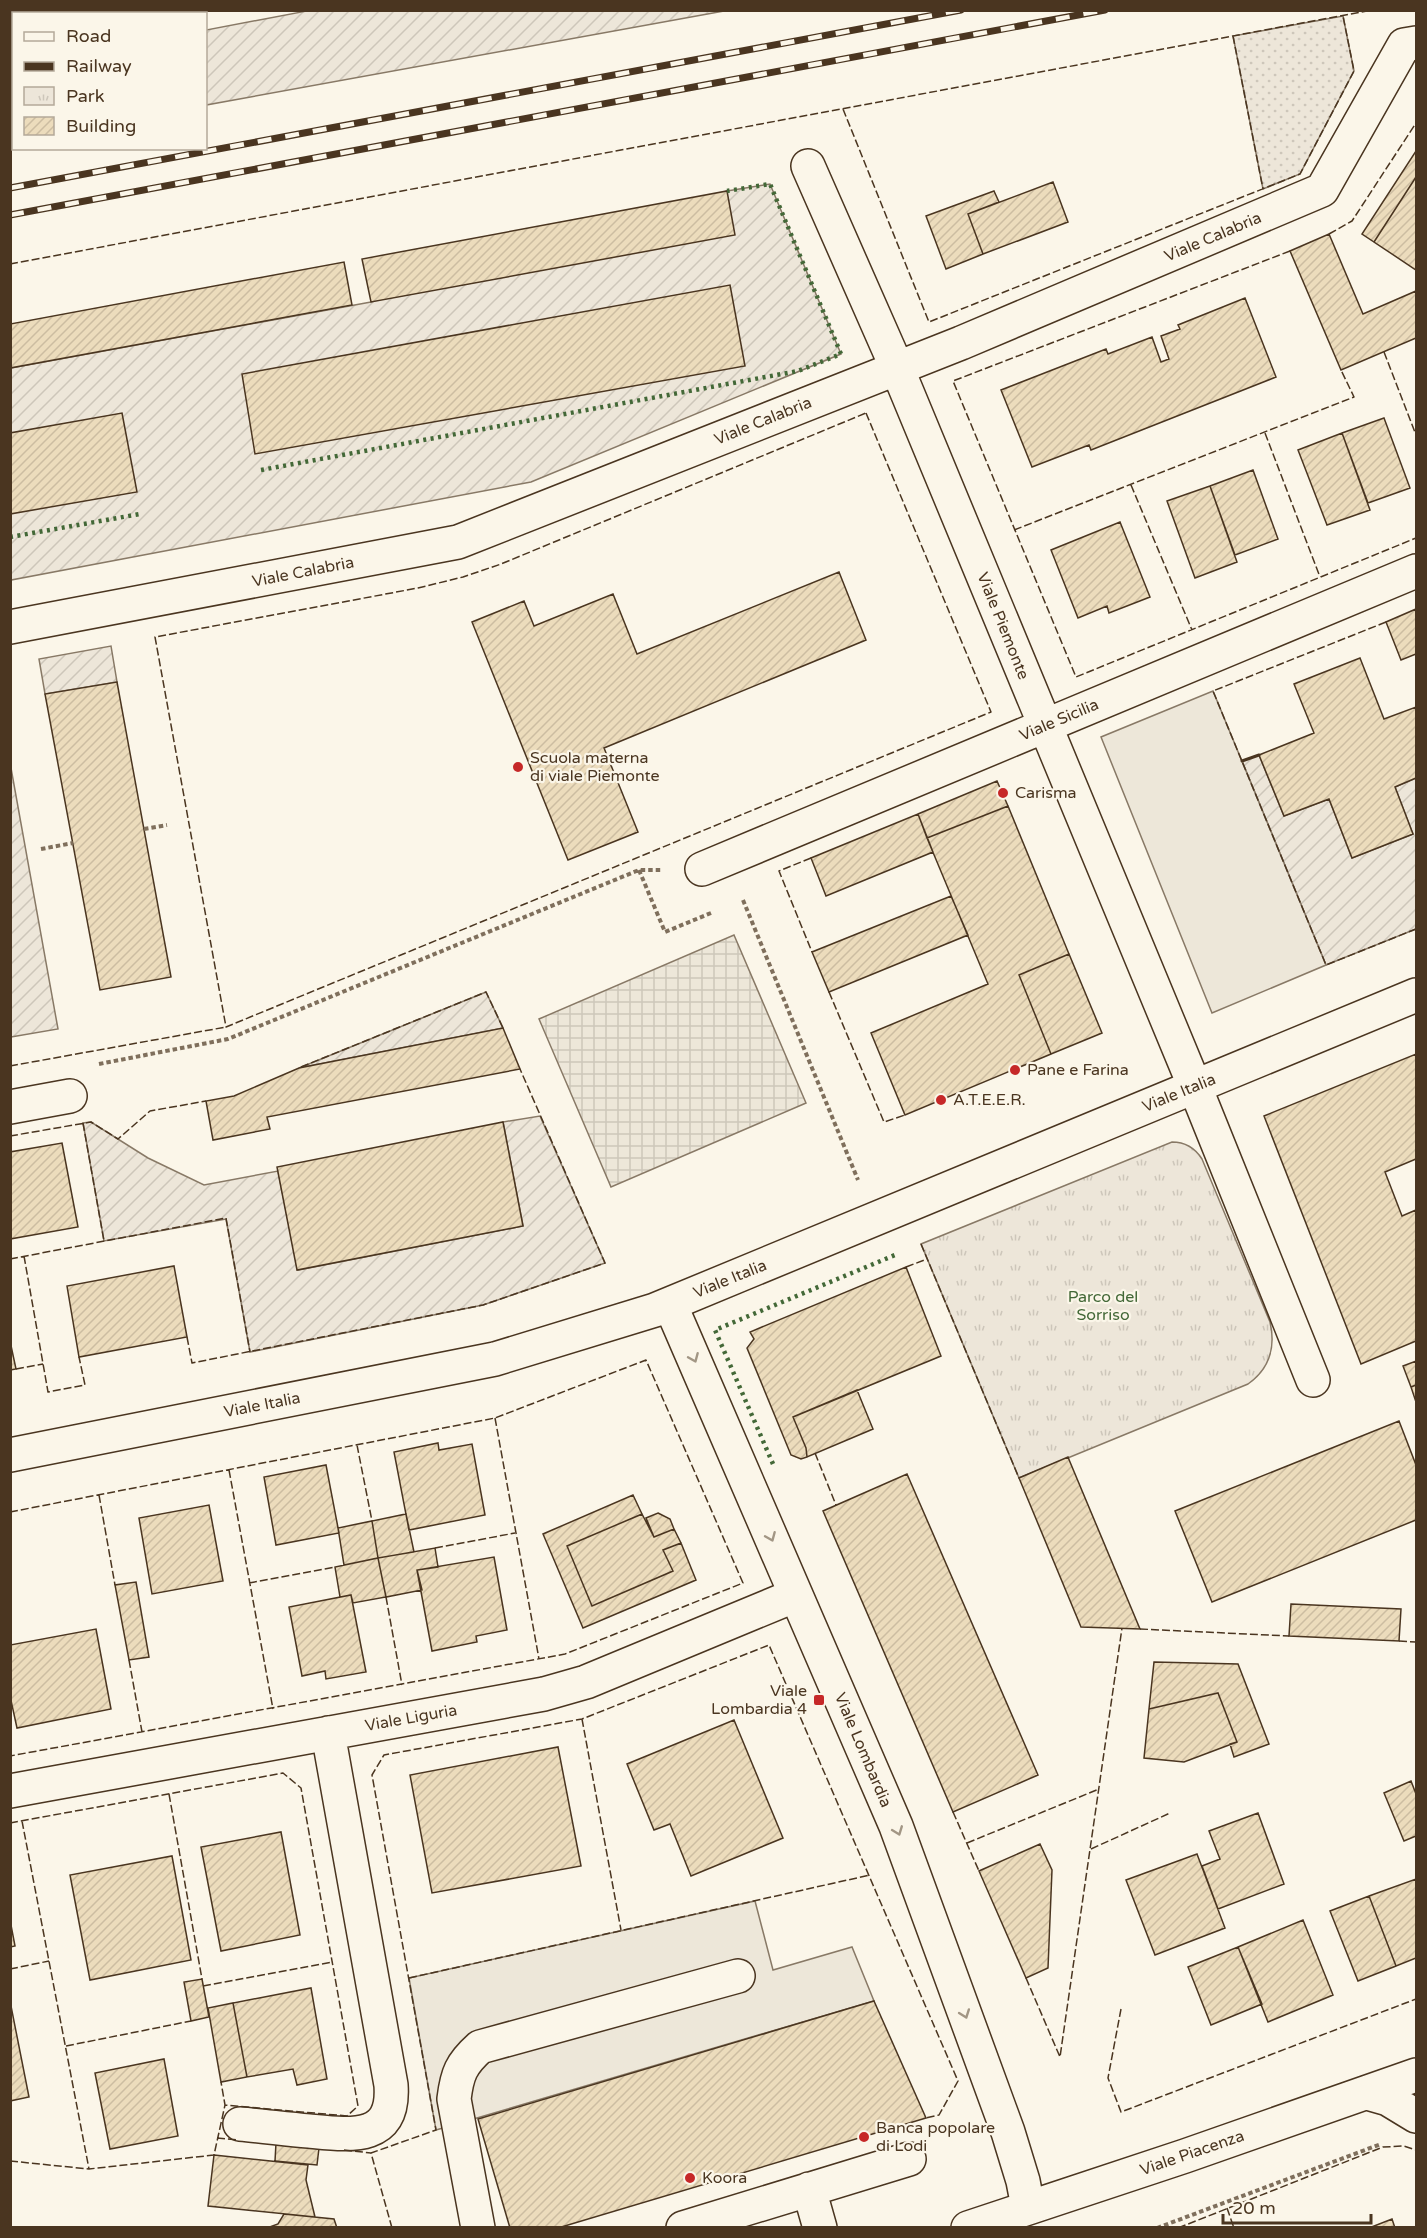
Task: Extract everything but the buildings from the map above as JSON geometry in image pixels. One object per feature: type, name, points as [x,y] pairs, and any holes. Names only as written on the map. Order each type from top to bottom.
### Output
[{"type":"street","name":"Viale Calabria","points":[[10,627],[458,542],[897,368],[1322,190],[1404,45],[1416,43]]},
{"type":"street","name":"Viale Piemonte","points":[[808,166],[897,368],[1195,1087],[1313,1380]]},
{"type":"street","name":"Viale Sicilia","points":[[702,869],[1416,571]]},
{"type":"street","name":"Viale Italia","points":[[10,1455],[495,1359],[670,1304],[1416,995]]},
{"type":"street","points":[[10,1107],[70,1096]]},
{"type":"street","name":"Viale Lombardia","points":[[670,1304],[896,1826],[1008,2132],[1023,2181],[1028,2208]]},
{"type":"street","name":"Viale Liguria","points":[[10,1791],[544,1694],[586,1683],[796,1595]]},
{"type":"street","points":[[240,2124],[359,2134],[381,2123],[389,2112],[392,2097],[391,2085],[328,1733]]},
{"type":"street","points":[[478,2228],[454,2099],[457,2079],[465,2060],[480,2047],[738,1976]]},
{"type":"street","name":"Viale Piacenza","points":[[971,2227],[1416,2076]]},
{"type":"street","points":[[1367,2093],[1388,2099],[1416,2116]]},
{"type":"street","points":[[683,2228],[909,2159]]},
{"type":"street","points":[[809,2189],[820,2228]]},
{"type":"path","points":[[144,829],[167,825]]},
{"type":"path","points":[[41,849],[73,843]]},
{"type":"path","points":[[70,1096],[68,1070],[228,1039],[639,870],[702,869]]},
{"type":"path","points":[[639,870],[665,932],[714,912]]},
{"type":"path","points":[[734,903],[744,899],[874,1220]]},
{"type":"path","points":[[1157,2228],[1383,2143]]},
{"type":"green space","points":[[307,10],[724,11],[207,105],[207,30]]},
{"type":"green space","points":[[1343,16],[1354,71],[1300,174],[1263,189],[1233,36]]},
{"type":"green space","points":[[11,66],[12,66],[12,141]]},
{"type":"green space","points":[[770,184],[841,354],[531,482],[11,580],[11,368],[371,302],[727,191]]},
{"type":"green space","points":[[111,646],[117,682],[45,694],[39,659]]},
{"type":"green space","points":[[1259,755],[1284,816],[1329,799],[1352,858],[1413,834],[1395,787],[1416,778],[1416,929],[1326,965],[1242,761]]},
{"type":"green space","points":[[11,768],[58,1029],[10,1037]]},
{"type":"green space","points":[[486,992],[503,1028],[299,1068]]},
{"type":"green space","points":[[540,1116],[605,1263],[483,1305],[250,1352],[226,1219],[104,1241],[83,1123],[91,1122],[148,1158],[204,1185],[278,1171],[298,1270],[523,1226],[503,1122]]},
{"type":"green space","name":"Parco del Sorriso","points":[[1172,1142],[1189,1146],[1202,1159],[1270,1322],[1272,1341],[1266,1365],[1248,1384],[1019,1478],[921,1244]]},
{"type":"shaded area","points":[[1213,691],[1326,965],[1212,1013],[1101,737]]},
{"type":"shaded area","points":[[734,935],[806,1103],[611,1187],[539,1019]]},
{"type":"shaded area","points":[[755,1901],[773,1970],[852,1947],[874,2001],[436,2130],[409,1978]]},
{"type":"railway","points":[[10,188],[961,10]]},
{"type":"railway","points":[[10,215],[1105,10]]},
{"type":"hedge","points":[[261,470],[798,371],[841,354],[770,184],[727,191]]},
{"type":"hedge","points":[[10,537],[140,514]]},
{"type":"hedge","points":[[773,1464],[715,1330],[895,1255]]},
{"type":"fence","points":[[10,264],[1372,10]]},
{"type":"fence","points":[[843,109],[929,322],[1300,174],[1354,71],[1343,16]]},
{"type":"fence","points":[[1233,36],[1263,189]]},
{"type":"fence","points":[[1329,234],[1352,221],[1416,123]]},
{"type":"fence","points":[[1290,251],[953,381],[1076,677],[1416,538]]},
{"type":"fence","points":[[1384,352],[1416,435]]},
{"type":"fence","points":[[1014,530],[1354,397],[1341,370]]},
{"type":"fence","points":[[866,413],[991,712],[226,1027],[155,637],[418,588],[463,577],[501,564],[866,413]]},
{"type":"fence","points":[[1265,433],[1320,577]]},
{"type":"fence","points":[[1131,485],[1192,630]]},
{"type":"fence","points":[[1386,622],[1213,691],[1326,965],[1416,929]]},
{"type":"fence","points":[[811,858],[779,871],[812,952]]},
{"type":"fence","points":[[301,1067],[486,992],[503,1028]]},
{"type":"fence","points":[[829,992],[884,1122],[905,1115]]},
{"type":"fence","points":[[10,1066],[226,1027]]},
{"type":"fence","points":[[187,1337],[192,1363],[483,1305],[605,1263],[520,1069]]},
{"type":"fence","points":[[10,1136],[91,1122],[118,1139],[150,1111],[206,1101]]},
{"type":"fence","points":[[83,1123],[104,1241]]},
{"type":"fence","points":[[10,1259],[226,1218],[250,1352]]},
{"type":"fence","points":[[921,1244],[1019,1478]]},
{"type":"fence","points":[[24,1256],[48,1392],[85,1385],[79,1357]]},
{"type":"fence","points":[[906,1267],[927,1259]]},
{"type":"fence","points":[[10,1512],[495,1418],[646,1360],[743,1583],[565,1654],[10,1756]]},
{"type":"fence","points":[[16,1369],[43,1364]]},
{"type":"fence","points":[[495,1418],[539,1659]]},
{"type":"fence","points":[[357,1445],[372,1521]]},
{"type":"fence","points":[[815,1453],[836,1505]]},
{"type":"fence","points":[[229,1470],[273,1709]]},
{"type":"fence","points":[[99,1495],[115,1585]]},
{"type":"fence","points":[[435,1548],[515,1533]]},
{"type":"fence","points":[[249,1583],[335,1567]]},
{"type":"fence","points":[[386,1597],[402,1685]]},
{"type":"fence","points":[[1026,1978],[1060,2057],[1122,1628]]},
{"type":"fence","points":[[1140,1629],[1289,1636]]},
{"type":"fence","points":[[1399,1641],[1416,1642]]},
{"type":"fence","points":[[392,2228],[371,2153],[436,2130],[372,1775],[384,1755],[582,1719],[769,1645],[958,2081],[939,2115],[926,2118]]},
{"type":"fence","points":[[129,1660],[142,1732]]},
{"type":"fence","points":[[582,1719],[621,1930]]},
{"type":"fence","points":[[10,1823],[283,1773],[301,1788],[358,2106],[347,2116],[225,2105],[221,2082]]},
{"type":"fence","points":[[967,1843],[1099,1789]]},
{"type":"fence","points":[[169,1794],[202,1979]]},
{"type":"fence","points":[[953,1812],[979,1871]]},
{"type":"fence","points":[[1091,1849],[1170,1813]]},
{"type":"fence","points":[[22,1821],[89,2169]]},
{"type":"fence","points":[[409,1978],[870,1875]]},
{"type":"fence","points":[[10,1969],[49,1961]]},
{"type":"fence","points":[[203,1986],[333,1962]]},
{"type":"fence","points":[[1121,2009],[1108,2078],[1121,2112],[1416,1999]]},
{"type":"fence","points":[[66,2046],[191,2021]]},
{"type":"fence","points":[[10,2161],[89,2169],[214,2155],[225,2105]]},
{"type":"fence","points":[[217,2138],[238,2140]]},
{"type":"fence","points":[[1178,2228],[1383,2147],[1404,2146],[1416,2150]]},
{"type":"fence","points":[[344,2150],[371,2153]]},
{"type":"fence","points":[[1227,2208],[1234,2228]]},
{"type":"wall","points":[[1242,761],[1259,755]]},
{"type":"place","name":"Scuola materna di viale Piemonte","points":[[518,767]]},
{"type":"place","name":"Carisma","points":[[1003,793]]},
{"type":"place","name":"Pane e Farina","points":[[1015,1070]]},
{"type":"place","name":"A.T.E.E.R.","points":[[941,1100]]},
{"type":"place","name":"Viale Lombardia 4","points":[[819,1700]]},
{"type":"place","name":"Banca popolare di Lodi","points":[[864,2137]]},
{"type":"place","name":"Koora","points":[[690,2178]]}]
